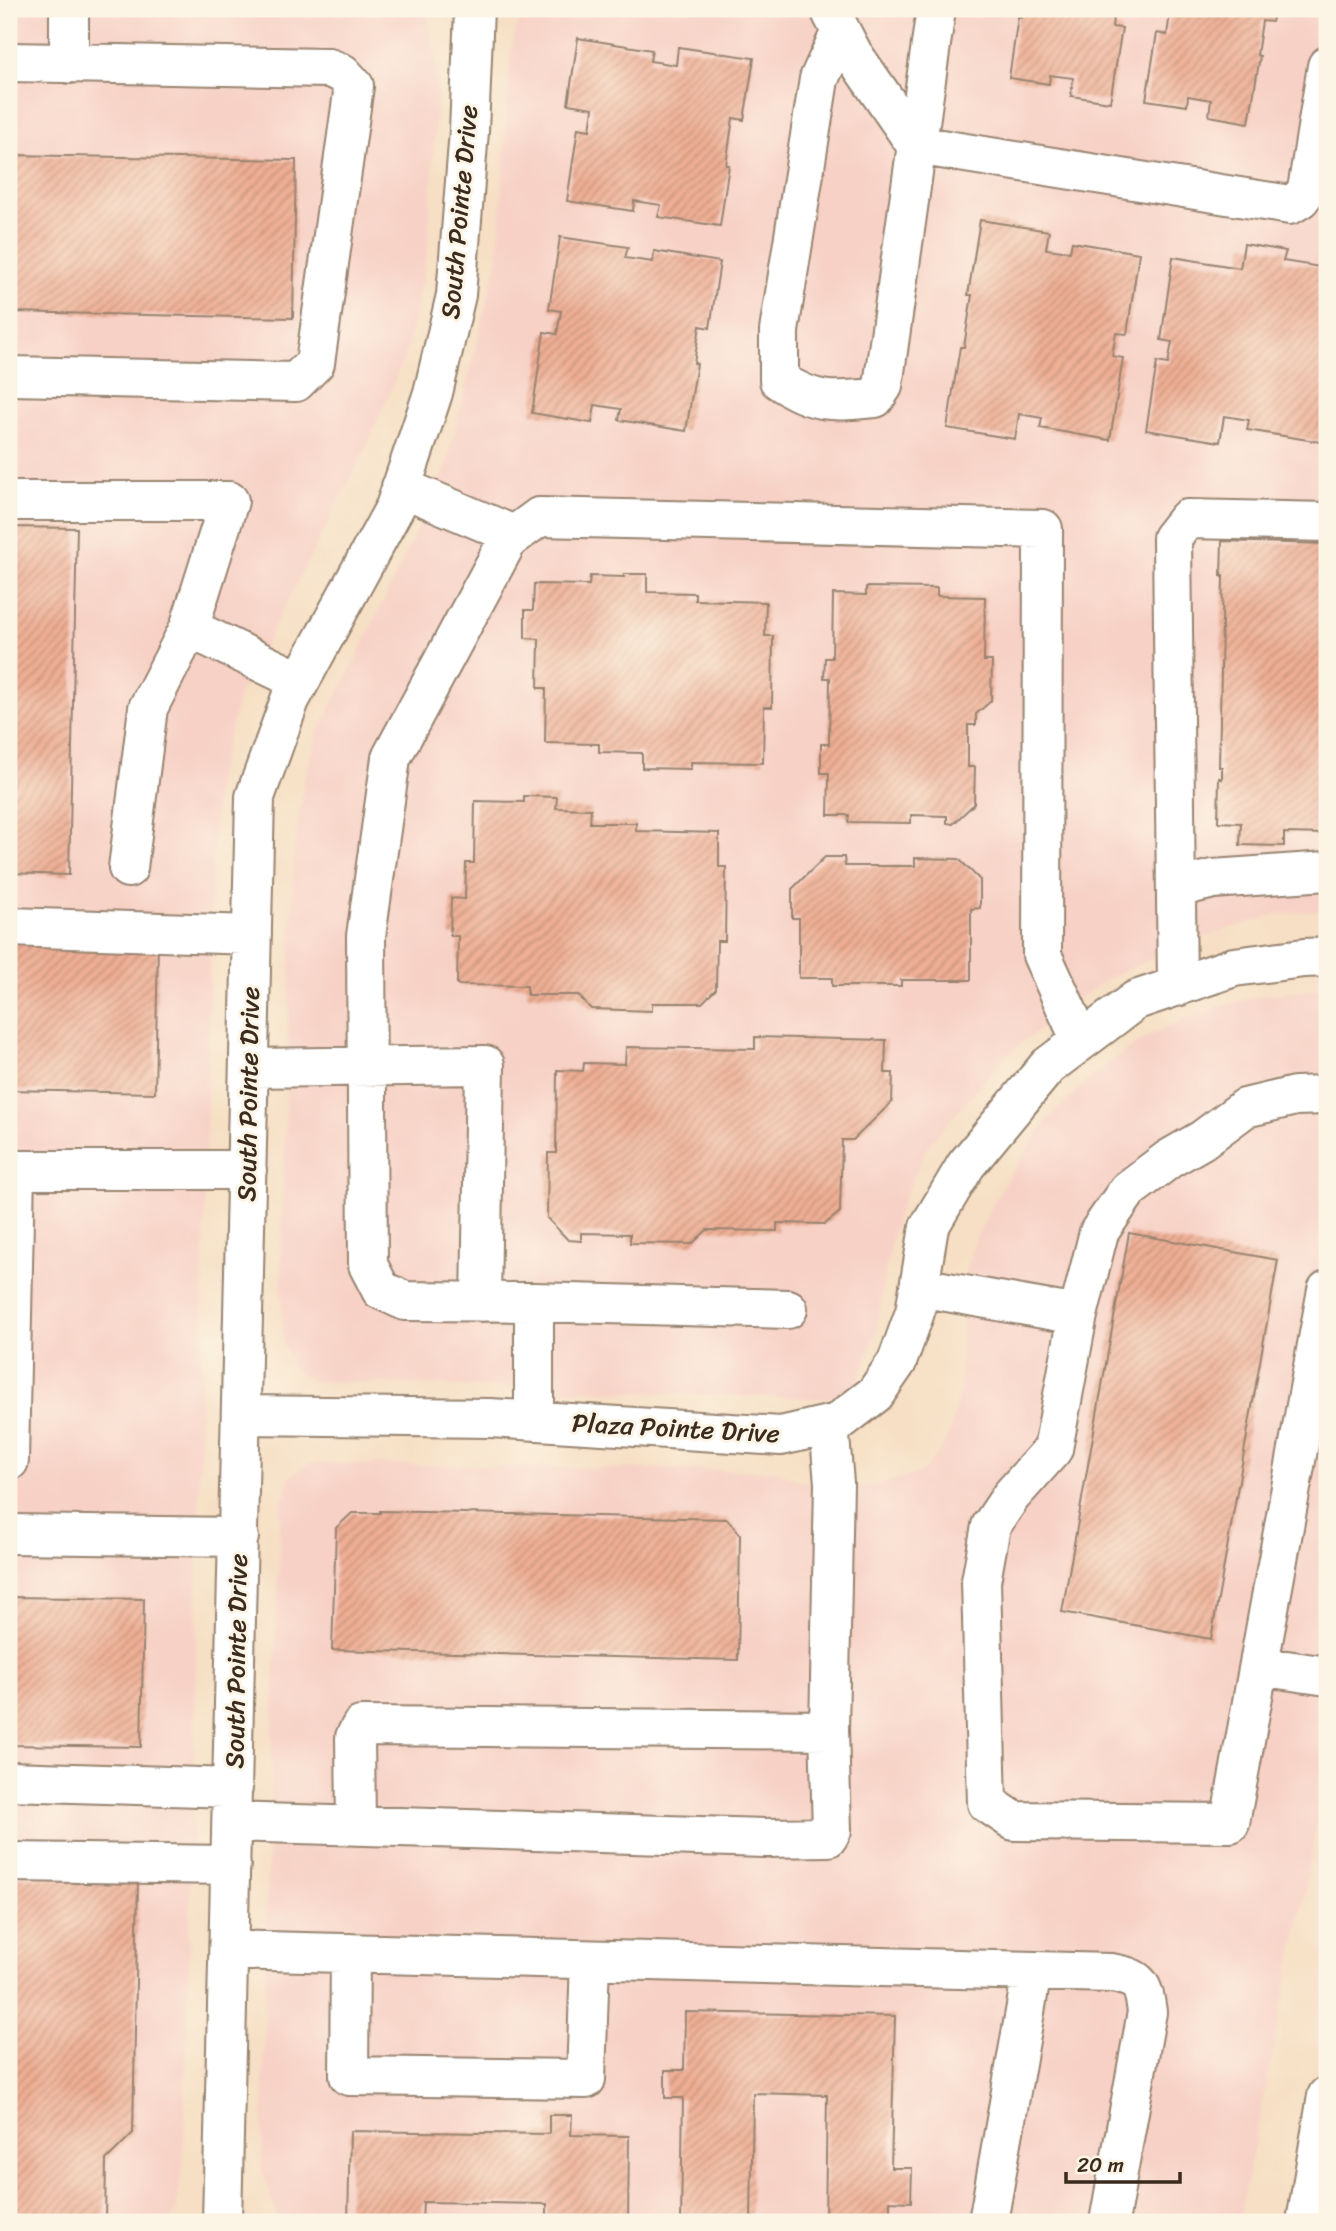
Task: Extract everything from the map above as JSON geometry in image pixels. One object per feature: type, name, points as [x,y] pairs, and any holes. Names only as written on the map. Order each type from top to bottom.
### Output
[{"type":"street","points":[[69,9],[69,64]]},
{"type":"street","name":"South Pointe Drive","points":[[222,2222],[255,797],[290,700],[395,507],[433,393],[456,295],[469,131],[474,9]]},
{"type":"street","points":[[835,20],[819,79],[779,331],[779,380],[797,392],[834,402],[875,398],[883,386],[936,9]]},
{"type":"street","points":[[835,20],[853,54],[916,145],[1290,205],[1300,199],[1307,190],[1327,66]]},
{"type":"street","points":[[9,62],[329,68],[342,73],[354,86],[315,363],[296,382],[9,376]]},
{"type":"street","points":[[401,487],[514,535]]},
{"type":"street","points":[[9,501],[229,501],[189,628],[148,708],[128,868]]},
{"type":"street","points":[[788,1309],[405,1301],[381,1290],[368,1265],[366,936],[391,758],[508,540],[539,517],[1043,529],[1042,955],[1081,1041]]},
{"type":"street","points":[[1177,987],[1172,538],[1187,519],[1327,522]]},
{"type":"street","points":[[189,628],[300,681]]},
{"type":"street","points":[[1176,888],[1213,880],[1327,871]]},
{"type":"street","points":[[9,927],[252,935]]},
{"type":"street","name":"Plaza Pointe Drive","points":[[242,1415],[490,1418],[781,1436],[837,1423],[874,1394],[897,1362],[915,1312],[929,1227],[966,1165],[1048,1066],[1136,1000],[1234,967],[1327,957]]},
{"type":"street","points":[[249,1068],[485,1065],[481,1302]]},
{"type":"street","points":[[1327,1095],[1295,1096],[1245,1108],[1128,1190],[1100,1232],[1078,1315],[1053,1450],[1011,1496],[991,1526],[981,1581],[987,1803],[1014,1821],[1230,1823],[1327,1290]]},
{"type":"street","points":[[9,1461],[15,1170],[247,1170]]},
{"type":"street","points":[[919,1287],[1078,1315]]},
{"type":"street","points":[[534,1302],[534,1421]]},
{"type":"street","points":[[9,1782],[232,1805],[356,1825],[765,1838],[828,1837],[831,1830],[829,1730],[834,1483],[829,1425]]},
{"type":"street","points":[[9,1534],[239,1537]]},
{"type":"street","points":[[1259,1666],[1327,1676]]},
{"type":"street","points":[[356,1825],[355,1737],[361,1726],[829,1730]]},
{"type":"street","points":[[9,1862],[231,1865]]},
{"type":"street","points":[[229,1950],[1111,1973],[1130,1976],[1144,1989],[1147,2012],[1110,2222]]},
{"type":"street","points":[[350,1953],[349,2076],[586,2079],[590,1960]]},
{"type":"street","points":[[988,2222],[1031,1972]]},
{"type":"street","points":[[1306,2222],[1327,2096]]},
{"type":"shaded area","points":[[9,9],[425,9],[433,36],[438,78],[427,253],[407,350],[368,444],[239,695],[216,782],[211,893],[183,2165],[176,2210],[169,2222],[9,2222]]},
{"type":"shaded area","points":[[530,9],[1327,9],[1327,910],[1277,914],[1230,928],[1107,978],[1006,1055],[927,1147],[897,1214],[884,1274],[876,1334],[858,1383],[830,1399],[312,1381],[293,1370],[283,1341],[281,1264],[294,854],[304,782],[317,734],[360,651],[445,471],[498,257],[511,49],[518,25]]},
{"type":"shaded area","points":[[1327,988],[1327,1757],[1303,1902],[1238,2222],[279,2222],[262,2169],[267,1884],[281,1504],[290,1477],[310,1463],[778,1471],[803,1483],[865,1487],[921,1473],[940,1451],[950,1431],[961,1386],[965,1271],[976,1239],[1002,1187],[1045,1122],[1094,1074],[1140,1041],[1180,1021],[1219,1006],[1267,994]]},
{"type":"building","points":[[1023,9],[1114,9],[1112,27],[1122,28],[1110,102],[1071,96],[1073,78],[1050,75],[1049,84],[1009,78],[1018,17],[1022,18]]},
{"type":"building","points":[[1161,9],[1275,9],[1272,22],[1262,21],[1257,55],[1260,56],[1249,123],[1209,116],[1211,100],[1188,96],[1187,106],[1146,100],[1157,33],[1167,35],[1170,14],[1160,13]]},
{"type":"building","points":[[578,38],[652,50],[650,61],[676,65],[678,47],[754,58],[744,120],[733,118],[720,226],[658,217],[661,205],[634,201],[633,211],[567,201],[578,128],[590,130],[593,108],[568,104]]},
{"type":"building","points":[[9,155],[296,160],[293,318],[9,312]]},
{"type":"building","points":[[980,220],[1049,231],[1046,249],[1070,252],[1072,242],[1139,253],[1127,334],[1116,333],[1112,356],[1123,358],[1110,440],[1040,428],[1042,418],[1019,414],[1015,439],[947,428],[960,347],[964,347],[972,295],[968,295]]},
{"type":"building","points":[[560,237],[628,247],[625,258],[653,262],[654,251],[720,262],[710,328],[700,326],[686,431],[619,420],[621,409],[595,405],[592,423],[532,413],[544,332],[557,334],[561,311],[549,309]]},
{"type":"building","points":[[1244,244],[1286,251],[1283,261],[1327,268],[1327,443],[1247,430],[1249,420],[1224,416],[1220,442],[1146,430],[1157,362],[1168,364],[1172,342],[1161,340],[1173,257],[1240,268]]},
{"type":"building","points":[[9,527],[77,528],[69,875],[9,873]]},
{"type":"building","points":[[1222,541],[1327,544],[1327,834],[1284,833],[1284,846],[1240,845],[1241,823],[1218,822],[1219,778],[1222,779],[1222,767],[1219,767]]},
{"type":"building","points":[[624,574],[647,574],[647,592],[695,593],[695,600],[766,602],[765,636],[773,636],[772,707],[764,707],[763,763],[691,762],[691,769],[642,768],[642,753],[599,752],[599,744],[545,743],[546,688],[538,688],[539,639],[525,638],[525,610],[533,610],[534,584],[589,585],[590,576],[624,577]]},
{"type":"building","points":[[866,587],[937,588],[937,596],[985,597],[984,661],[992,661],[991,701],[976,714],[976,725],[968,725],[968,767],[975,767],[974,804],[953,824],[947,823],[947,816],[911,815],[911,823],[848,822],[849,815],[828,815],[829,773],[821,773],[821,744],[829,744],[830,678],[824,678],[825,658],[832,658],[833,594],[866,595]]},
{"type":"building","points":[[524,796],[557,797],[556,808],[591,809],[590,823],[636,823],[636,831],[719,833],[719,867],[726,867],[725,941],[717,941],[716,989],[702,1003],[652,1003],[652,1011],[591,1009],[578,995],[527,995],[527,986],[457,985],[458,936],[450,936],[451,898],[465,899],[466,863],[474,863],[475,801],[524,802]]},
{"type":"building","points":[[825,857],[844,857],[845,866],[915,866],[915,858],[959,859],[980,880],[980,908],[971,909],[971,980],[901,980],[901,986],[832,986],[832,978],[799,978],[799,918],[792,918],[792,889]]},
{"type":"building","points":[[9,941],[158,944],[155,1093],[9,1090]]},
{"type":"building","points":[[755,1037],[886,1040],[885,1073],[893,1073],[892,1102],[853,1140],[842,1140],[840,1212],[825,1224],[777,1223],[777,1231],[707,1230],[692,1244],[630,1243],[630,1234],[581,1233],[581,1241],[568,1240],[547,1218],[548,1153],[556,1153],[557,1070],[583,1071],[584,1063],[625,1064],[626,1047],[755,1049]]},
{"type":"building","points":[[1129,1233],[1278,1260],[1211,1639],[1062,1612]]},
{"type":"building","points":[[380,1511],[727,1519],[740,1534],[738,1660],[332,1650],[336,1528],[352,1513]]},
{"type":"building","points":[[9,1597],[144,1599],[141,1747],[9,1745]]},
{"type":"building","points":[[9,1877],[138,1880],[133,2133],[106,2160],[105,2222],[9,2222]]},
{"type":"building","points":[[685,2012],[895,2016],[891,2168],[912,2168],[911,2202],[890,2201],[890,2222],[825,2222],[827,2095],[753,2093],[751,2222],[681,2222],[683,2098],[665,2098],[665,2070],[684,2070]]},
{"type":"building","points":[[549,2115],[572,2115],[571,2135],[629,2136],[628,2222],[547,2222],[547,2204],[423,2202],[422,2222],[348,2222],[350,2131],[549,2134]]}]
